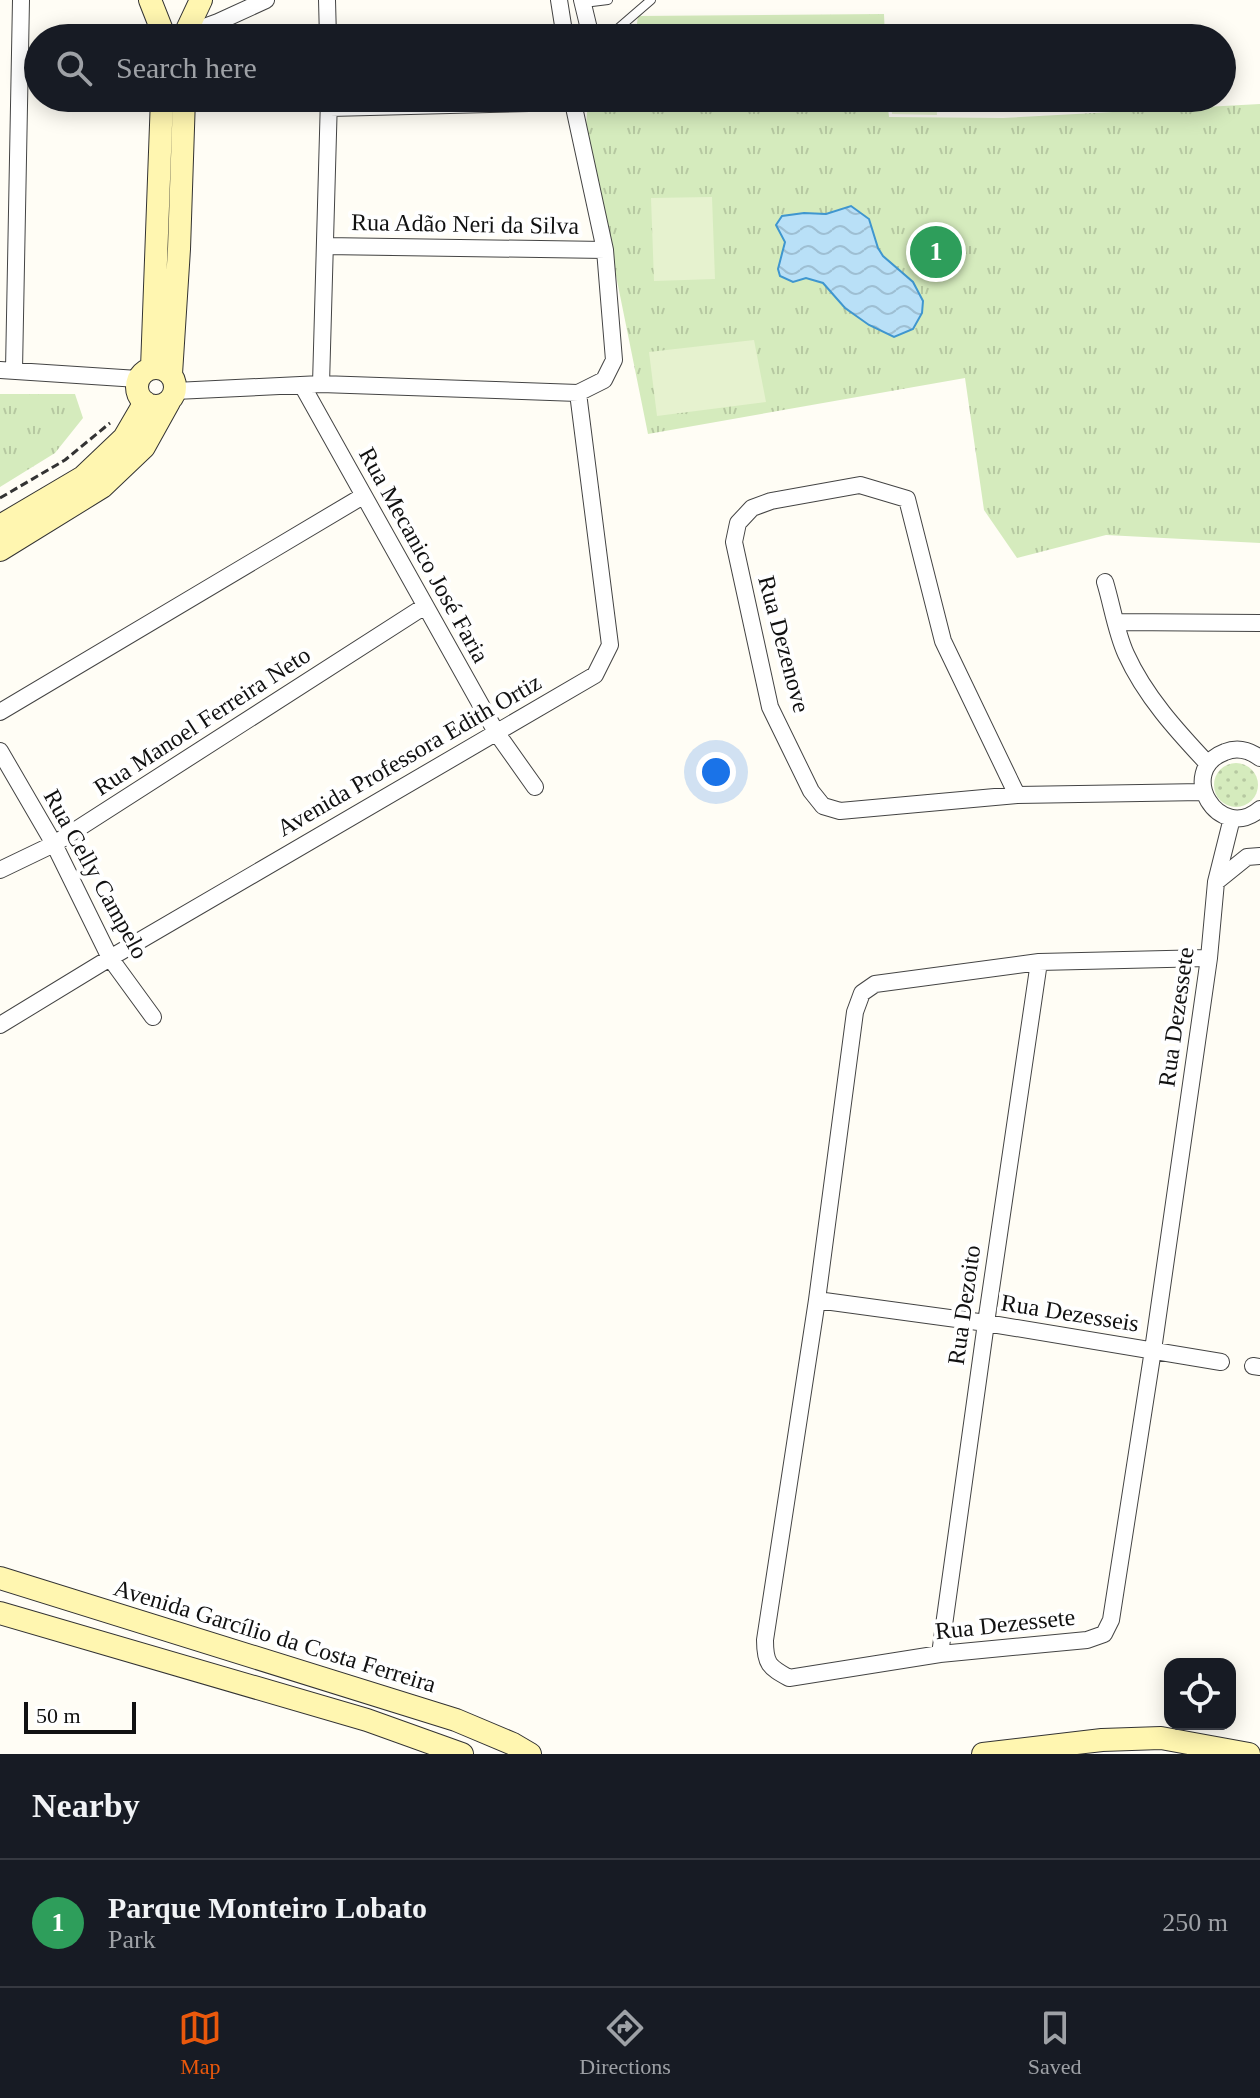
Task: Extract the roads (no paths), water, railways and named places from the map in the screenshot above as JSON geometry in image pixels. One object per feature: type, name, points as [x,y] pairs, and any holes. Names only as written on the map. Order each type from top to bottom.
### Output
[{"type":"street","points":[[21,0],[7,370],[161,383],[321,384],[578,393],[604,380],[614,360],[605,250],[577,112]]},
{"type":"street","points":[[150,0],[168,24]]},
{"type":"street","points":[[213,24],[266,0]]},
{"type":"street","points":[[327,0],[328,24]]},
{"type":"street","points":[[559,0],[563,24]]},
{"type":"street","points":[[582,1],[587,24]]},
{"type":"street","points":[[187,24],[200,4],[218,22]]},
{"type":"street","points":[[161,383],[162,112]]},
{"type":"street","points":[[0,550],[102,487],[144,447],[161,383],[179,249],[184,112]]},
{"type":"street","points":[[321,384],[329,112]]},
{"type":"street","name":"Rua Adão Neri da Silva","points":[[325,246],[605,250]]},
{"type":"street","points":[[0,526],[83,477],[124,438],[145,402],[138,392],[161,383]]},
{"type":"street","name":"Rua Mecanico José Faria","points":[[302,385],[496,732],[535,787]]},
{"type":"street","name":"Avenida Professora Edith Ortiz","points":[[0,1025],[595,675],[610,645],[578,393]]},
{"type":"street","name":"Rua Dezenove","points":[[1017,795],[943,641],[907,499],[860,485],[771,501],[752,508],[738,523],[734,542],[770,707],[811,791],[823,806],[840,811],[1017,795],[1203,792]]},
{"type":"street","points":[[0,712],[363,496]]},
{"type":"street","points":[[1105,582],[1126,653],[1173,727],[1208,764]]},
{"type":"street","name":"Rua Manoel Ferreira Neto","points":[[0,870],[54,844],[425,606]]},
{"type":"street","points":[[1117,622],[1260,623]]},
{"type":"street","points":[[1260,758],[1245,750],[1231,749],[1218,754],[1208,764],[1202,783],[1209,805],[1219,813],[1260,827]]},
{"type":"street","name":"Rua Celly Campelo","points":[[0,751],[54,844],[110,958],[153,1017]]},
{"type":"street","points":[[1238,818],[1260,809]]},
{"type":"street","name":"Rua Dezessete","points":[[1039,962],[875,984],[862,993],[855,1012],[817,1300],[765,1640],[765,1657],[772,1668],[789,1678],[940,1654],[1087,1640],[1104,1634],[1111,1620],[1153,1350],[1209,958],[1216,882],[1238,818]]},
{"type":"street","points":[[1216,882],[1247,857],[1260,856]]},
{"type":"street","points":[[1039,962],[1209,958]]},
{"type":"street","name":"Rua Dezoito","points":[[940,1654],[1039,962]]},
{"type":"street","name":"Rua Dezesseis","points":[[817,1300],[986,1323],[1221,1362]]},
{"type":"street","name":"Avenida Garcílio da Costa Ferreira","points":[[0,1578],[456,1720],[530,1754]]},
{"type":"street","points":[[0,1613],[367,1720],[462,1754]]},
{"type":"street","points":[[983,1754],[1103,1747],[1161,1738],[1249,1754]]},
{"type":"lane","points":[[582,1],[608,0]]},
{"type":"lane","points":[[623,24],[651,0]]},
{"type":"water","points":[[851,206],[869,219],[883,256],[913,282],[923,301],[922,313],[913,329],[894,337],[869,325],[845,308],[823,283],[806,278],[793,282],[780,276],[778,269],[785,242],[776,225],[782,216],[826,214]]},
{"type":"place","name":"Parque Monteiro Lobato","points":[[936,252]]}]
